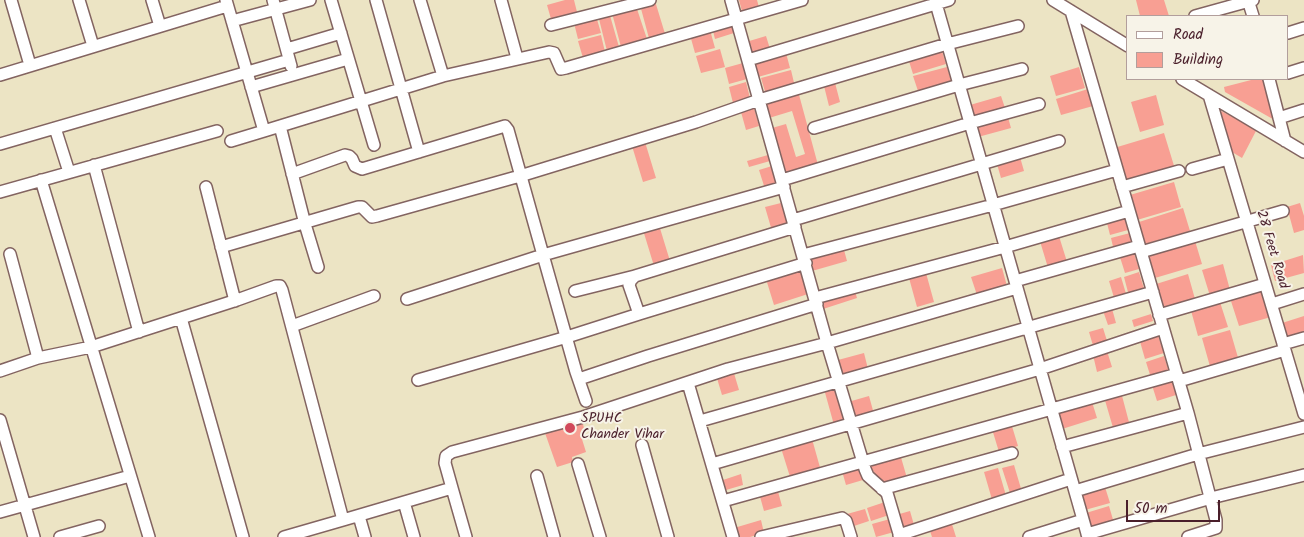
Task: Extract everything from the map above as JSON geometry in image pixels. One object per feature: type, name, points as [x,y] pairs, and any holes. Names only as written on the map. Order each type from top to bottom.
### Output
[{"type":"street","points":[[79,0],[93,46]]},
{"type":"street","points":[[152,0],[160,26]]},
{"type":"street","points":[[232,21],[275,5],[310,0]]},
{"type":"street","points":[[331,0],[374,145]]},
{"type":"street","points":[[376,0],[419,152]]},
{"type":"street","points":[[420,0],[443,76]]},
{"type":"street","points":[[501,0],[517,58]]},
{"type":"street","points":[[551,25],[650,0]]},
{"type":"street","points":[[731,0],[862,462],[866,474],[888,496],[900,536],[1073,485],[1304,427]]},
{"type":"street","points":[[231,141],[443,76],[549,52],[554,52],[561,69],[566,68],[802,0]]},
{"type":"street","points":[[748,60],[935,2],[949,0]]},
{"type":"street","points":[[1053,0],[1126,44]]},
{"type":"street","points":[[1198,15],[1250,0],[1253,15]]},
{"type":"street","points":[[14,1],[30,65]]},
{"type":"street","points":[[935,2],[1087,536],[1211,498],[1304,475]]},
{"type":"street","points":[[0,75],[160,26],[227,3],[264,131]]},
{"type":"street","points":[[275,5],[294,75]]},
{"type":"street","points":[[1070,11],[1178,378],[1211,498],[1216,526],[1188,537]]},
{"type":"street","points":[[222,247],[358,207],[362,207],[372,217],[378,216],[520,176],[696,122],[759,100],[947,44],[1018,26]]},
{"type":"street","points":[[1289,33],[1304,28]]},
{"type":"street","points":[[0,144],[247,72],[341,33]]},
{"type":"street","points":[[251,87],[348,59]]},
{"type":"street","points":[[1289,73],[1304,68]]},
{"type":"street","points":[[814,128],[959,85],[1022,69]]},
{"type":"street","points":[[1184,80],[1304,152]]},
{"type":"street","points":[[1269,80],[1285,141]]},
{"type":"street","name":"28 Feet Road","points":[[1209,95],[1284,347],[1300,384],[1304,414]]},
{"type":"street","points":[[407,299],[542,256],[783,184],[970,122],[1039,104]]},
{"type":"street","points":[[1279,118],[1304,110]]},
{"type":"street","points":[[280,126],[318,267]]},
{"type":"street","points":[[292,174],[345,155],[352,159],[355,166],[362,168],[505,126],[508,130],[542,256],[586,401]]},
{"type":"street","points":[[55,128],[69,172]]},
{"type":"street","points":[[0,192],[217,130]]},
{"type":"street","points":[[575,292],[634,276],[1059,141]]},
{"type":"street","points":[[1192,169],[1228,159]]},
{"type":"street","points":[[94,165],[139,332]]},
{"type":"street","points":[[418,380],[567,337],[804,259],[1117,170]]},
{"type":"street","points":[[1122,187],[1179,171]]},
{"type":"street","points":[[41,180],[149,537]]},
{"type":"street","points":[[206,187],[235,301]]},
{"type":"street","points":[[578,379],[816,301],[1129,211]]},
{"type":"street","points":[[466,537],[445,463],[446,456],[452,452],[583,417],[728,369],[827,344],[1016,285],[1140,249],[1283,211]]},
{"type":"street","points":[[10,254],[38,358]]},
{"type":"street","points":[[634,276],[629,285],[639,314]]},
{"type":"street","points":[[1159,315],[1265,284]]},
{"type":"street","points":[[0,371],[38,358],[91,347],[280,286],[343,520]]},
{"type":"street","points":[[700,421],[1153,292]]},
{"type":"street","points":[[1272,304],[1304,294]]},
{"type":"street","points":[[292,326],[374,296]]},
{"type":"street","points":[[180,318],[243,537]]},
{"type":"street","points":[[712,464],[1040,369],[1163,328]]},
{"type":"street","points":[[723,501],[1051,409],[1178,378],[1284,347],[1304,338]]},
{"type":"street","points":[[688,383],[733,537]]},
{"type":"street","points":[[1062,447],[1188,413]]},
{"type":"street","points":[[0,420],[34,537]]},
{"type":"street","points":[[642,446],[668,537]]},
{"type":"street","points":[[882,489],[1012,453]]},
{"type":"street","points":[[578,464],[600,537]]},
{"type":"street","points":[[0,512],[130,476]]},
{"type":"street","points":[[537,476],[554,537]]},
{"type":"street","points":[[284,537],[452,488]]},
{"type":"street","points":[[404,502],[414,537]]},
{"type":"street","points":[[359,516],[365,537]]},
{"type":"street","points":[[761,537],[842,518],[846,521],[851,537]]},
{"type":"street","points":[[1029,537],[1083,520]]},
{"type":"street","points":[[60,537],[99,526]]},
{"type":"building","points":[[565,0],[574,0],[577,12],[551,19],[547,5]]},
{"type":"building","points":[[739,0],[757,0],[760,11],[743,15]]},
{"type":"building","points":[[1136,0],[1164,0],[1169,15],[1140,15]]},
{"type":"building","points":[[655,1],[666,37],[650,42],[640,5]]},
{"type":"building","points":[[636,6],[647,39],[621,47],[612,13]]},
{"type":"building","points":[[609,12],[619,47],[607,51],[598,15]]},
{"type":"building","points":[[596,16],[601,33],[578,39],[574,23]]},
{"type":"building","points":[[731,22],[734,33],[715,39],[712,27]]},
{"type":"building","points":[[710,30],[715,48],[695,53],[690,35]]},
{"type":"building","points":[[601,35],[605,52],[583,58],[578,41]]},
{"type":"building","points":[[766,36],[771,52],[750,57],[746,42]]},
{"type":"building","points":[[941,48],[946,64],[913,74],[908,58]]},
{"type":"building","points":[[720,49],[725,67],[701,73],[696,56]]},
{"type":"building","points":[[786,53],[790,68],[758,77],[754,61]]},
{"type":"building","points":[[743,63],[747,79],[729,84],[725,68]]},
{"type":"building","points":[[947,67],[952,84],[919,94],[913,76]]},
{"type":"building","points":[[1079,67],[1085,88],[1056,96],[1050,76]]},
{"type":"building","points":[[791,70],[795,87],[766,95],[761,78]]},
{"type":"building","points":[[834,79],[840,102],[829,106],[823,82]]},
{"type":"building","points":[[1251,80],[1267,80],[1278,122],[1225,92],[1224,87]]},
{"type":"building","points":[[746,82],[750,98],[733,103],[729,87]]},
{"type":"building","points":[[1088,89],[1093,106],[1061,115],[1056,99]]},
{"type":"building","points":[[798,91],[818,165],[785,176],[772,128],[786,124],[796,157],[805,154],[792,111],[769,118],[763,101]]},
{"type":"building","points":[[1156,95],[1164,125],[1140,132],[1131,102]]},
{"type":"building","points":[[1001,96],[1006,111],[974,120],[970,105]]},
{"type":"building","points":[[754,108],[759,126],[746,130],[741,112]]},
{"type":"building","points":[[1219,110],[1257,129],[1242,158],[1232,152]]},
{"type":"building","points":[[1007,114],[1011,128],[978,137],[974,124]]},
{"type":"building","points":[[1164,133],[1175,169],[1125,184],[1114,148]]},
{"type":"building","points":[[645,142],[656,178],[643,182],[632,146]]},
{"type":"building","points":[[768,155],[770,161],[749,167],[747,161]]},
{"type":"building","points":[[1020,157],[1024,171],[1001,178],[997,164]]},
{"type":"building","points":[[772,166],[777,186],[765,189],[759,170]]},
{"type":"building","points":[[1174,182],[1181,207],[1137,220],[1130,195]]},
{"type":"building","points":[[781,203],[788,226],[772,231],[765,207]]},
{"type":"building","points":[[1300,203],[1304,216],[1304,230],[1294,233],[1287,207]]},
{"type":"building","points":[[1183,208],[1190,231],[1145,244],[1139,222]]},
{"type":"building","points":[[1124,214],[1128,230],[1110,235],[1106,219]]},
{"type":"building","points":[[659,225],[670,261],[654,266],[643,230]]},
{"type":"building","points":[[1058,233],[1068,265],[1049,271],[1039,238]]},
{"type":"building","points":[[1130,233],[1133,245],[1114,251],[1111,238]]},
{"type":"building","points":[[1195,241],[1202,264],[1155,278],[1148,255]]},
{"type":"building","points":[[844,250],[847,261],[812,271],[809,260]]},
{"type":"building","points":[[1133,250],[1139,269],[1125,273],[1119,254]]},
{"type":"building","points":[[1303,255],[1304,273],[1275,281],[1271,265]]},
{"type":"building","points":[[1223,264],[1230,290],[1210,296],[1202,270]]},
{"type":"building","points":[[801,268],[808,294],[774,305],[766,279]]},
{"type":"building","points":[[1002,268],[1007,286],[977,295],[971,277]]},
{"type":"building","points":[[1139,272],[1145,292],[1129,296],[1124,277]]},
{"type":"building","points":[[926,273],[934,302],[917,307],[909,278]]},
{"type":"building","points":[[1188,274],[1195,299],[1160,310],[1153,285]]},
{"type":"building","points":[[1121,277],[1127,297],[1115,301],[1109,281]]},
{"type":"building","points":[[854,288],[857,298],[820,310],[817,299]]},
{"type":"building","points":[[1262,289],[1271,317],[1239,326],[1230,298]]},
{"type":"building","points":[[1219,299],[1228,327],[1198,336],[1190,307]]},
{"type":"building","points":[[1111,305],[1116,323],[1108,325],[1102,308]]},
{"type":"building","points":[[1151,314],[1153,321],[1134,327],[1132,320]]},
{"type":"building","points":[[1304,316],[1304,335],[1287,340],[1282,323]]},
{"type":"building","points":[[1103,328],[1108,344],[1094,349],[1089,332]]},
{"type":"building","points":[[1230,330],[1239,361],[1211,370],[1202,338]]},
{"type":"building","points":[[1157,332],[1164,353],[1145,359],[1139,338]]},
{"type":"building","points":[[1107,351],[1112,367],[1097,372],[1093,355]]},
{"type":"building","points":[[864,353],[868,369],[843,376],[838,360]]},
{"type":"building","points":[[1164,356],[1169,372],[1151,378],[1146,362]]},
{"type":"building","points":[[733,370],[739,390],[722,395],[716,375]]},
{"type":"building","points":[[1171,377],[1176,395],[1157,401],[1151,382]]},
{"type":"building","points":[[834,386],[845,422],[834,425],[824,389]]},
{"type":"building","points":[[1121,392],[1130,426],[1114,431],[1104,397]]},
{"type":"building","points":[[869,396],[874,414],[854,420],[848,402]]},
{"type":"building","points":[[1092,402],[1097,418],[1062,429],[1057,412]]},
{"type":"building","points":[[582,421],[586,435],[581,436],[586,452],[572,457],[573,462],[557,467],[545,433]]},
{"type":"building","points":[[1011,423],[1018,446],[999,452],[992,429]]},
{"type":"building","points":[[812,439],[821,471],[791,480],[781,448]]},
{"type":"building","points":[[900,454],[907,478],[883,485],[869,465]]},
{"type":"building","points":[[1014,465],[1022,492],[1011,496],[1002,468]]},
{"type":"building","points":[[859,466],[863,480],[846,485],[842,471]]},
{"type":"building","points":[[998,468],[1007,499],[993,503],[984,472]]},
{"type":"building","points":[[741,474],[743,485],[726,490],[723,480]]},
{"type":"building","points":[[1105,487],[1110,503],[1085,510],[1080,494]]},
{"type":"building","points":[[777,488],[782,506],[764,511],[759,493]]},
{"type":"building","points":[[885,502],[889,515],[871,521],[867,508]]},
{"type":"building","points":[[1109,506],[1114,523],[1091,530],[1086,513]]},
{"type":"building","points":[[865,509],[869,521],[851,527],[847,514]]},
{"type":"building","points":[[910,511],[914,525],[900,529],[896,515]]},
{"type":"building","points":[[890,519],[894,532],[876,537],[872,524]]},
{"type":"building","points":[[761,520],[764,533],[750,537],[737,537],[734,528]]},
{"type":"building","points":[[951,521],[956,537],[932,537],[929,528]]},
{"type":"place","name":"SPUHC Chander Vihar","points":[[570,428]]}]
